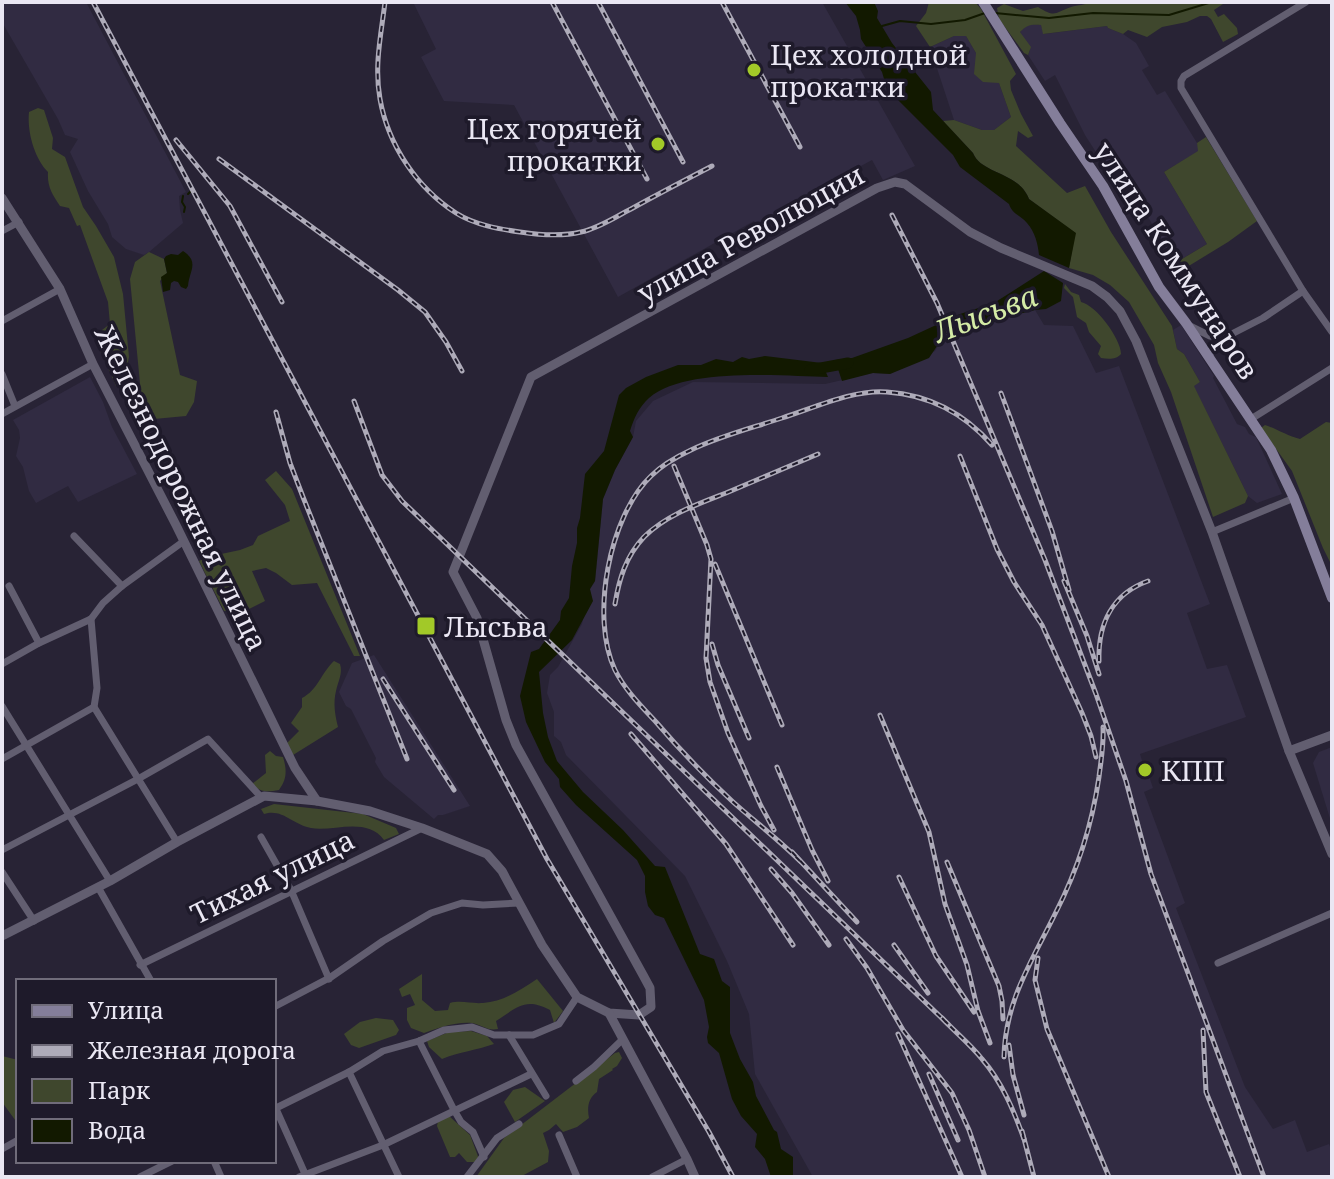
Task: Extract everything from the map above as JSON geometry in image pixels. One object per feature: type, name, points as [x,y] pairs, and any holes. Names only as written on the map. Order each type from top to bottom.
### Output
[{"type":"main road","name":"улица Коммунаров","points":[[983,2],[1103,186],[1159,287],[1271,450],[1294,498],[1332,598]]},
{"type":"street","points":[[1306,2],[1184,76],[1181,88],[1303,291],[1332,332]]},
{"type":"street","name":"улица Революции","points":[[609,1013],[639,1015],[651,1007],[650,988],[516,745],[477,618],[453,572],[531,377],[888,183],[905,184],[970,232],[1092,286],[1116,306],[1133,334],[1212,532],[1289,751],[1332,854]]},
{"type":"street","name":"Железнодорожная улица","points":[[2,198],[60,289],[93,364],[295,768],[317,801]]},
{"type":"street","points":[[2,231],[19,222]]},
{"type":"street","points":[[2,321],[60,289]]},
{"type":"street","points":[[1209,358],[1216,342],[1263,318],[1303,291]]},
{"type":"street","points":[[1186,323],[1210,336],[1226,337]]},
{"type":"street","points":[[2,414],[93,364]]},
{"type":"street","points":[[1251,419],[1332,368]]},
{"type":"street","points":[[2,374],[15,406]]},
{"type":"street","points":[[1212,532],[1294,498]]},
{"type":"street","points":[[74,536],[122,586]]},
{"type":"street","points":[[2,664],[91,619],[122,586],[184,541]]},
{"type":"street","points":[[9,586],[39,643]]},
{"type":"street","points":[[91,619],[97,688],[94,707],[177,842]]},
{"type":"street","points":[[2,706],[110,881]]},
{"type":"street","points":[[2,759],[94,707]]},
{"type":"street","points":[[1289,751],[1332,735]]},
{"type":"street","points":[[2,850],[208,739],[261,797]]},
{"type":"street","points":[[2,936],[264,796],[317,801],[370,811],[422,828],[487,854],[502,871],[542,945],[577,997],[609,1013],[695,1177]]},
{"type":"street","name":"Тихая улица","points":[[140,965],[422,828]]},
{"type":"street","points":[[261,837],[291,890],[329,979]]},
{"type":"street","points":[[2,872],[34,921]]},
{"type":"street","points":[[98,887],[150,979]]},
{"type":"street","points":[[276,1006],[329,979],[383,941],[431,913],[462,903],[519,903]]},
{"type":"street","points":[[1218,963],[1332,913]]},
{"type":"street","points":[[276,1108],[349,1072],[383,1051],[444,1030],[472,1027],[494,1035],[533,1035],[559,1024],[577,997]]},
{"type":"street","points":[[509,1035],[546,1096]]},
{"type":"street","points":[[576,1081],[623,1039]]},
{"type":"street","points":[[419,1041],[454,1110],[461,1122],[473,1132],[484,1157]]},
{"type":"street","points":[[349,1072],[399,1177]]},
{"type":"street","points":[[276,1111],[303,1176],[383,1145],[531,1074]]},
{"type":"street","points":[[467,1177],[497,1138],[519,1124]]},
{"type":"street","points":[[559,1135],[577,1177]]},
{"type":"street","points":[[652,1177],[687,1159]]},
{"type":"street","points":[[140,1177],[168,1163]]},
{"type":"shaded area","points":[[2,2],[86,2],[186,192],[179,196],[183,223],[144,255],[126,249],[112,237],[70,152],[78,139],[65,135],[2,22]]},
{"type":"shaded area","points":[[413,2],[822,2],[915,166],[883,180],[872,160],[774,213],[774,220],[759,229],[754,221],[618,297],[514,105],[444,101],[421,57],[436,49]]},
{"type":"shaded area","points":[[1032,24],[1041,25],[1044,34],[1107,26],[1136,43],[1149,66],[1142,70],[1157,95],[1165,91],[1197,143],[1199,151],[1164,172],[1207,244],[1175,263],[1145,212],[1137,216],[1085,135],[1055,75],[1045,81],[1028,55],[1030,50],[1020,32]]},
{"type":"shaded area","points":[[954,36],[966,36],[999,83],[1011,117],[994,130],[982,130],[954,120],[930,47]]},
{"type":"shaded area","points":[[1035,310],[1044,325],[1073,326],[1096,373],[1119,366],[1210,604],[1187,613],[1207,669],[1227,665],[1246,717],[1140,754],[1144,767],[1148,765],[1153,788],[1144,792],[1185,903],[1176,908],[1245,1087],[1273,1129],[1295,1120],[1307,1152],[1329,1144],[1332,1177],[813,1177],[755,1074],[749,1014],[685,876],[566,755],[561,742],[554,736],[554,712],[547,693],[550,675],[558,667],[582,624],[590,589],[595,581],[603,499],[633,437],[636,421],[653,401],[693,382],[825,384],[873,373],[890,374],[935,351],[945,334],[954,331],[959,336],[1006,317]]},
{"type":"shaded area","points":[[1181,325],[1214,376],[1237,424],[1256,437],[1282,494],[1257,503],[1248,496],[1193,385],[1200,382],[1184,354],[1177,349],[1173,330]]},
{"type":"shaded area","points":[[90,377],[137,474],[78,502],[68,486],[36,503],[16,456],[20,438],[13,420]]},
{"type":"shaded area","points":[[374,655],[470,806],[438,815],[434,819],[384,777],[351,709],[339,692],[352,663]]},
{"type":"shaded area","points":[[1332,747],[1332,825],[1313,763],[1319,752]]},
{"type":"green space","points":[[929,2],[975,2],[981,9],[1016,74],[1010,81],[1011,90],[1033,136],[1028,138],[1018,131],[1016,146],[1067,193],[1085,186],[1172,326],[1177,349],[1184,354],[1200,382],[1194,386],[1248,496],[1245,503],[1213,517],[1154,345],[1129,302],[1093,275],[1069,268],[1075,233],[1029,199],[1017,183],[977,160],[943,121],[954,120],[982,130],[994,130],[1011,117],[999,83],[983,82],[974,74],[976,53],[966,36],[954,36],[930,47],[916,26],[926,13]]},
{"type":"green space","points":[[1093,2],[1226,2],[1214,10],[1218,17],[1224,14],[1237,28],[1238,34],[1223,42],[1207,16],[1162,27],[1147,37],[1128,30],[1123,34],[1107,26],[1043,34],[1041,25],[1032,25],[1020,32],[1031,47],[1028,55],[999,19],[997,8],[1004,4],[1023,11],[1038,7],[1055,13]]},
{"type":"green space","points":[[38,108],[44,110],[53,138],[52,149],[65,157],[83,207],[114,257],[123,294],[129,357],[124,380],[116,386],[94,336],[110,324],[108,302],[80,225],[77,226],[69,208],[60,206],[55,198],[49,186],[48,172],[35,152],[30,136],[29,112]]},
{"type":"green space","points":[[1206,137],[1257,221],[1174,275],[1167,268],[1207,244],[1164,172],[1198,151],[1197,143]]},
{"type":"green space","points":[[149,252],[164,259],[167,273],[160,281],[180,375],[197,381],[194,402],[186,416],[154,419],[145,413],[130,279],[135,262]]},
{"type":"green space","points":[[1065,284],[1107,324],[1120,348],[1119,356],[1101,358],[1098,354],[1101,346],[1089,332],[1086,323],[1077,317],[1073,297],[1064,288]]},
{"type":"green space","points":[[1326,422],[1332,423],[1332,566],[1292,471],[1261,428],[1265,425],[1300,439]]},
{"type":"green space","points":[[276,471],[292,489],[360,656],[354,656],[317,583],[292,585],[266,568],[252,571],[265,601],[243,612],[224,611],[199,561],[253,545],[258,536],[290,521],[285,505],[265,480]]},
{"type":"green space","points":[[334,661],[341,668],[335,700],[338,727],[293,755],[287,743],[299,731],[291,723],[302,707],[302,698],[312,691]]},
{"type":"green space","points":[[270,751],[283,757],[286,774],[279,790],[265,791],[252,784],[266,773],[265,755]]},
{"type":"green space","points":[[274,804],[363,814],[396,828],[399,834],[384,840],[377,833],[359,827],[311,828],[276,813],[264,814],[261,809]]},
{"type":"green space","points":[[422,974],[422,1000],[435,1011],[448,1010],[450,1003],[454,1002],[497,1000],[537,979],[563,1011],[554,1023],[550,1010],[528,1004],[496,1021],[498,1029],[467,1023],[424,1033],[411,1028],[407,1008],[415,1005],[410,994],[402,997],[399,989]]},
{"type":"green space","points":[[376,1018],[393,1020],[399,1030],[396,1035],[359,1048],[351,1045],[344,1034],[360,1022]]},
{"type":"green space","points":[[471,1031],[487,1036],[494,1044],[442,1059],[427,1041],[449,1032]]},
{"type":"green space","points":[[619,1052],[622,1058],[617,1066],[599,1079],[597,1092],[589,1104],[589,1118],[563,1132],[556,1124],[543,1133],[549,1151],[548,1162],[520,1177],[476,1177],[504,1138]]},
{"type":"green space","points":[[2,1056],[16,1060],[16,1121],[2,1102]]},
{"type":"green space","points":[[525,1087],[545,1101],[515,1122],[504,1102],[513,1090]]},
{"type":"green space","points":[[449,1116],[470,1135],[479,1159],[467,1162],[459,1153],[450,1157],[437,1126],[438,1121]]},
{"type":"water","points":[[845,2],[874,2],[877,18],[892,43],[931,92],[933,110],[977,160],[1017,183],[1029,199],[1076,233],[1069,268],[1039,255],[1036,238],[1027,223],[1009,204],[960,167],[953,155],[887,89],[882,72],[861,39],[856,16]]},
{"type":"water","points":[[183,251],[192,263],[188,286],[186,289],[174,281],[170,290],[163,292],[161,277],[167,273],[164,259]]},
{"type":"water","points":[[1044,271],[1063,283],[1061,301],[1046,309],[1006,317],[959,337],[954,331],[945,334],[929,358],[890,374],[873,373],[842,381],[835,360],[852,358],[908,338],[960,314],[994,303]]},
{"type":"water","points":[[765,356],[822,363],[828,377],[709,377],[665,388],[642,405],[630,431],[633,437],[603,499],[595,581],[590,589],[593,601],[572,640],[539,672],[543,713],[557,761],[655,866],[665,867],[700,954],[714,959],[722,981],[730,987],[730,1033],[753,1082],[756,1096],[777,1132],[781,1149],[793,1157],[793,1177],[771,1177],[765,1159],[755,1147],[757,1134],[741,1116],[732,1099],[719,1053],[708,1043],[709,1027],[704,1000],[664,918],[655,915],[648,906],[645,876],[637,860],[560,787],[559,779],[545,762],[526,722],[520,696],[531,652],[539,649],[560,620],[561,611],[569,598],[585,474],[604,451],[619,395],[646,377],[678,365],[701,365],[716,359],[733,362],[742,357]]},
{"type":"waterway","points":[[995,13],[1049,18],[1093,13],[1169,15],[1212,2]]},
{"type":"waterway","points":[[882,26],[900,21],[931,24],[965,20],[985,13]]},
{"type":"waterway","points":[[183,196],[184,212]]},
{"type":"waterway","name":"Лысьва","points":[[810,370],[848,363]]},
{"type":"railway","points":[[93,2],[547,859],[733,1177]]},
{"type":"railway","points":[[385,2],[378,75],[380,99],[390,133],[417,178],[442,203],[463,217],[512,231],[573,234],[601,225],[712,166]]},
{"type":"railway","points":[[552,2],[647,179]]},
{"type":"railway","points":[[598,2],[683,162]]},
{"type":"railway","points":[[722,2],[800,147]]},
{"type":"railway","points":[[176,140],[230,206],[282,302]]},
{"type":"railway","points":[[219,159],[425,312],[462,371]]},
{"type":"railway","points":[[892,215],[937,303],[1045,560],[1126,781],[1151,874],[1264,1177]]},
{"type":"railway","points":[[800,861],[693,763],[634,698],[615,670],[604,623],[604,596],[608,568],[624,516],[651,476],[680,455],[725,436],[861,393],[887,392],[932,402],[958,415],[992,445]]},
{"type":"railway","points":[[1001,393],[1052,531],[1069,590]]},
{"type":"railway","points":[[354,401],[382,475],[402,501],[948,1024]]},
{"type":"railway","points":[[276,412],[290,463],[407,759]]},
{"type":"railway","points":[[615,604],[628,560],[653,529],[672,516],[818,454]]},
{"type":"railway","points":[[960,456],[997,549],[1042,625],[1082,713],[1096,757]]},
{"type":"railway","points":[[674,466],[711,559],[706,658],[710,682],[728,733],[774,830]]},
{"type":"railway","points":[[715,564],[782,725]]},
{"type":"railway","points":[[1064,581],[1099,674]]},
{"type":"railway","points":[[1099,661],[1101,635],[1116,602],[1148,581]]},
{"type":"railway","points":[[712,644],[749,738]]},
{"type":"railway","points":[[383,679],[454,790]]},
{"type":"railway","points":[[880,715],[929,832],[945,904],[990,1043]]},
{"type":"railway","points":[[1004,1057],[1015,999],[1064,896],[1083,846],[1096,795],[1103,727]]},
{"type":"railway","points":[[631,734],[726,844],[793,945]]},
{"type":"railway","points":[[777,767],[828,881]]},
{"type":"railway","points":[[792,852],[857,922]]},
{"type":"railway","points":[[947,862],[999,986],[1003,1019]]},
{"type":"railway","points":[[771,869],[829,945]]},
{"type":"railway","points":[[899,877],[936,956],[974,1012]]},
{"type":"railway","points":[[846,939],[867,968],[903,1030],[952,1093],[985,1177]]},
{"type":"railway","points":[[894,945],[928,993]]},
{"type":"railway","points":[[1038,958],[1035,980],[1047,1029],[1109,1177]]},
{"type":"railway","points":[[942,1018],[996,1077],[1024,1139]]},
{"type":"railway","points":[[1203,1030],[1206,1092],[1240,1177]]},
{"type":"railway","points":[[898,1034],[962,1177]]},
{"type":"railway","points":[[1009,1045],[1024,1115]]},
{"type":"railway","points":[[929,1074],[958,1140]]},
{"type":"railway","points":[[1022,1131],[1034,1177]]},
{"type":"place","name":"Цех холодной прокатки","points":[[754,70]]},
{"type":"place","name":"Цех горячей прокатки","points":[[658,144]]},
{"type":"place","name":"Лысьва","points":[[426,626]]},
{"type":"place","name":"КПП","points":[[1145,770]]}]
